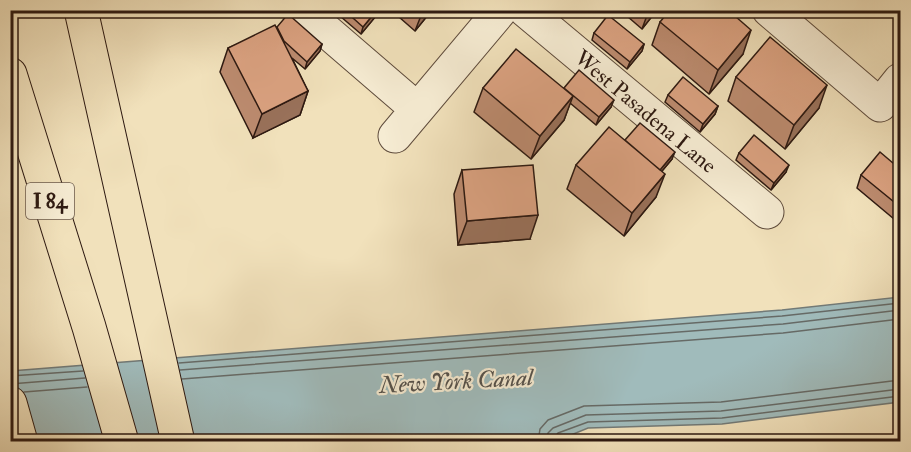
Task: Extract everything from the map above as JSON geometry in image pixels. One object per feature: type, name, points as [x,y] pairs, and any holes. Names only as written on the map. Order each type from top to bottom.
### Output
[{"type":"highway","points":[[81,10],[178,441]]},
{"type":"highway","name":"I 84","points":[[10,74],[122,441]]},
{"type":"highway","points":[[10,403],[21,441]]},
{"type":"street","points":[[302,10],[417,109]]},
{"type":"street","points":[[394,136],[501,10]]},
{"type":"street","name":"West Pasadena Lane","points":[[525,10],[767,212]]},
{"type":"street","points":[[770,10],[890,92]]},
{"type":"water","name":"New York Canal","points":[[900,297],[900,402],[722,424],[588,428],[554,442],[11,442],[11,371],[782,310]]},
{"type":"building","points":[[344,10],[377,10],[363,27]]},
{"type":"building","points":[[670,10],[728,10],[751,30],[718,70],[660,22]]},
{"type":"building","points":[[288,14],[322,44],[307,62],[284,41],[277,27]]},
{"type":"building","points":[[608,15],[644,44],[630,62],[594,33]]},
{"type":"building","points":[[275,25],[308,91],[262,114],[228,48]]},
{"type":"building","points":[[770,37],[827,85],[794,125],[736,77]]},
{"type":"building","points":[[516,49],[573,96],[540,136],[483,88]]},
{"type":"building","points":[[579,70],[614,100],[599,117],[564,88]]},
{"type":"building","points":[[683,77],[718,106],[703,124],[668,95]]},
{"type":"building","points":[[640,123],[675,152],[660,170],[625,140]]},
{"type":"building","points":[[609,127],[665,174],[632,213],[576,165]]},
{"type":"building","points":[[754,135],[789,165],[774,183],[739,153]]},
{"type":"building","points":[[880,152],[900,169],[899,206],[861,175]]},
{"type":"building","points":[[533,165],[538,215],[467,221],[462,170]]}]
